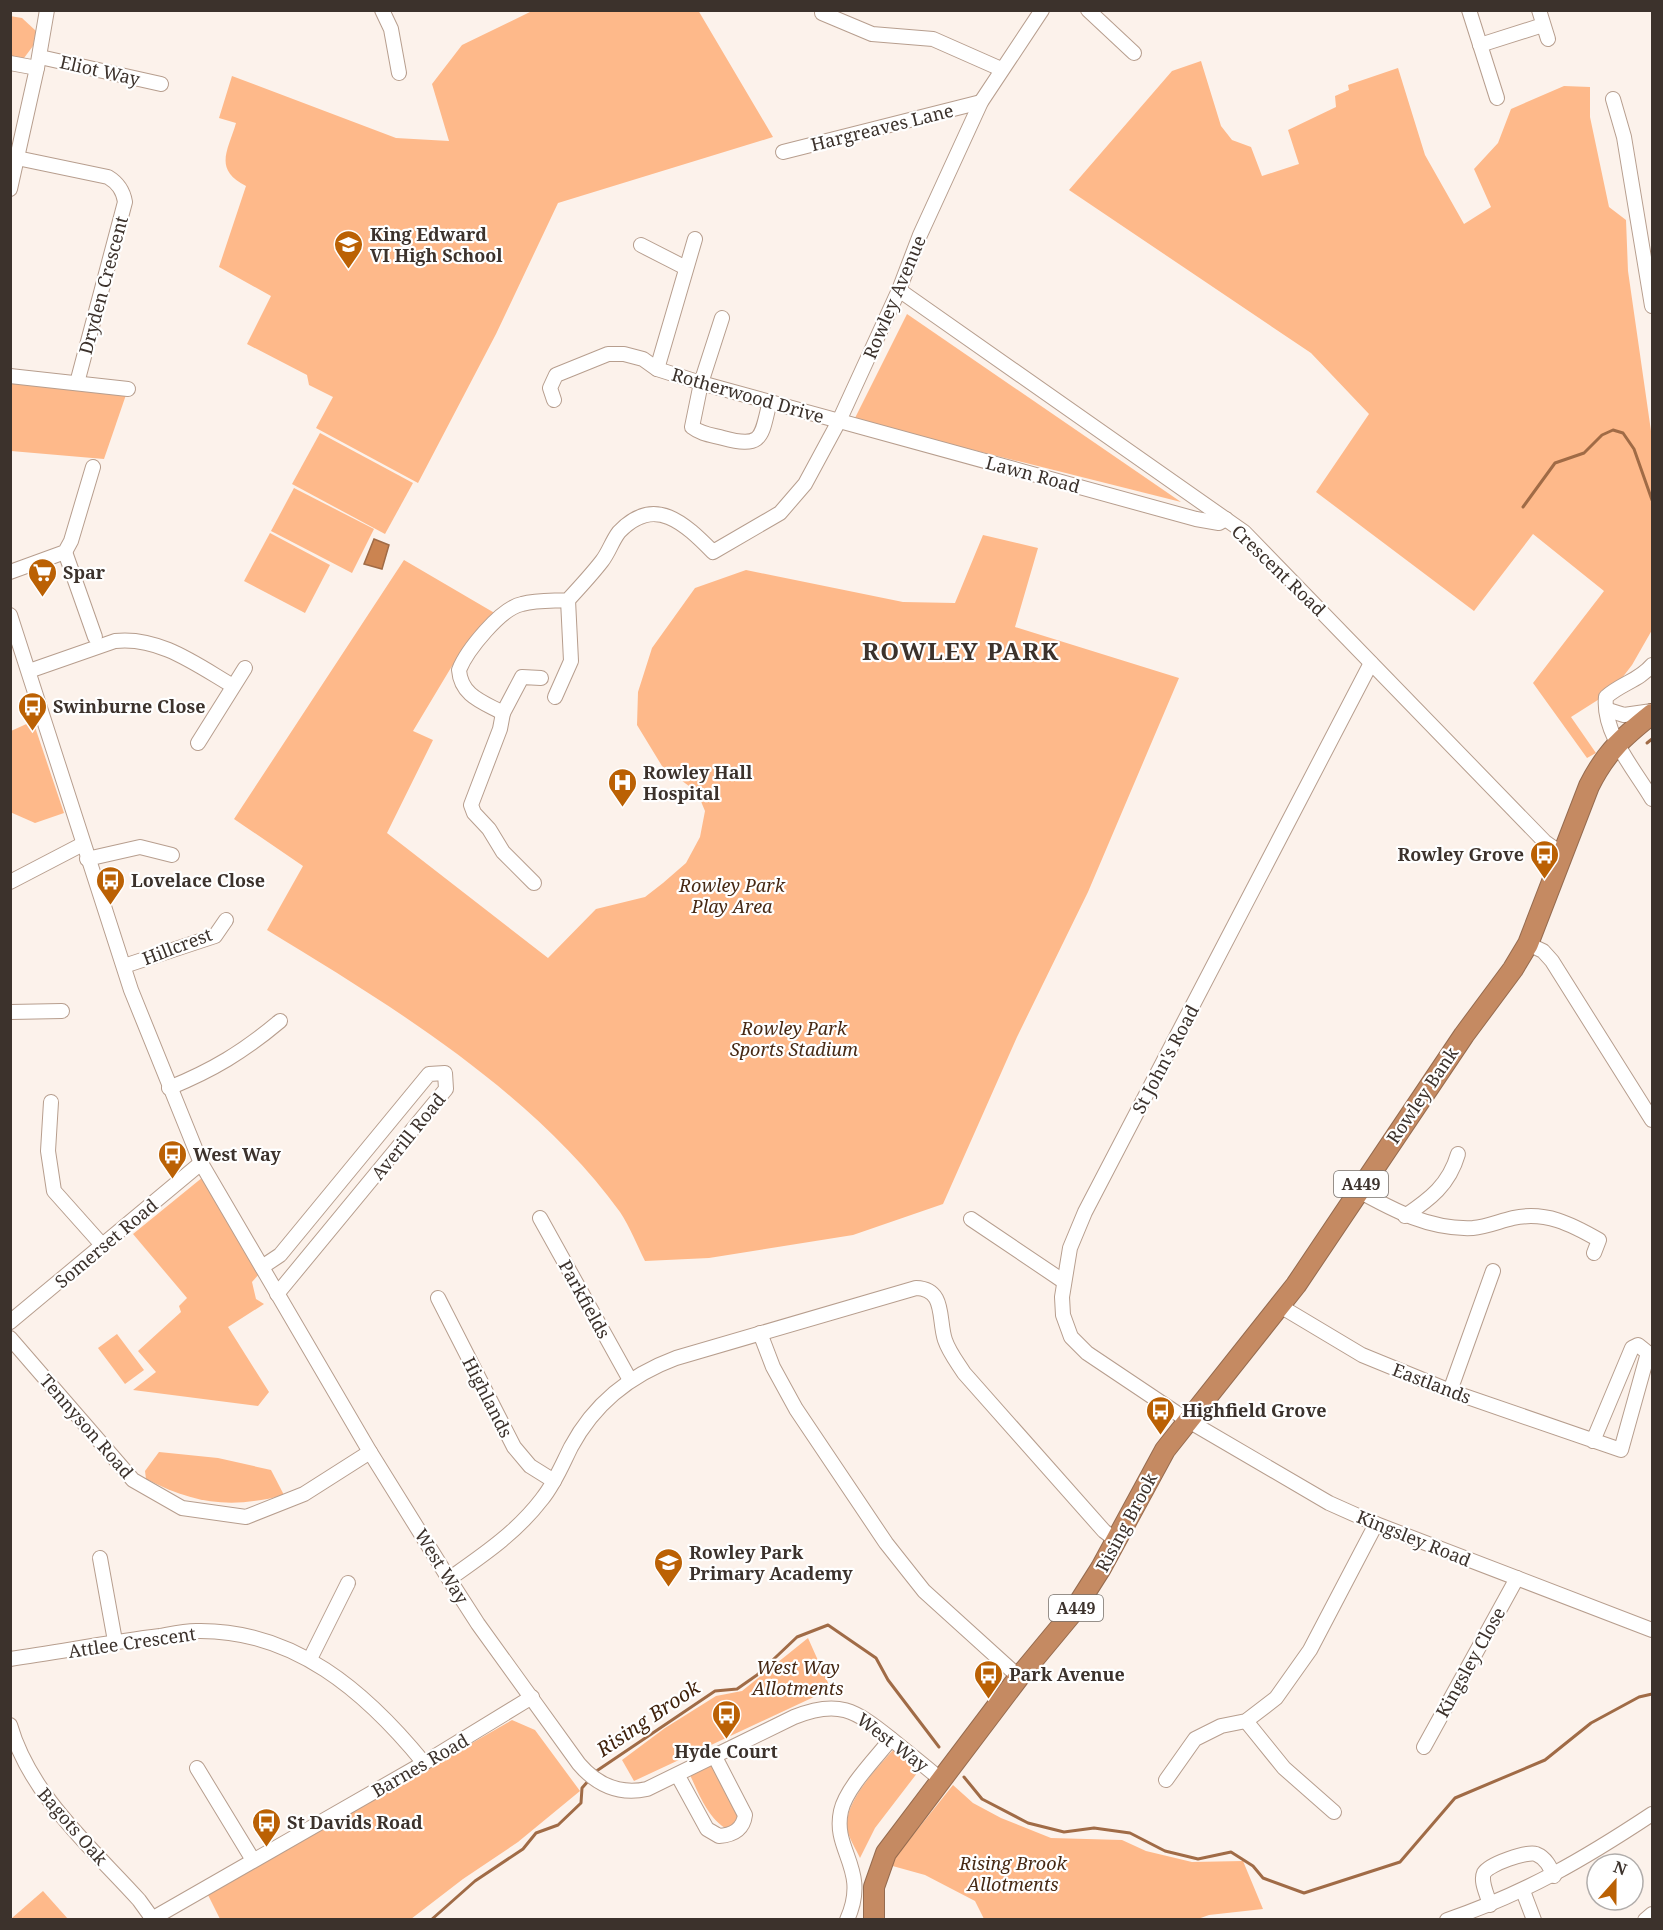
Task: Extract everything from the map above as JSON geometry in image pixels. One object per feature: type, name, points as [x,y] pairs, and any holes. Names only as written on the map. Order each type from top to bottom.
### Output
[{"type":"highway","name":"A449","points":[[1528,944],[1589,786],[1601,763],[1617,743],[1653,713]]},
{"type":"highway","name":"Rowley Bank","points":[[1187,1420],[1280,1306],[1357,1190],[1464,1035],[1513,969],[1528,944]]},
{"type":"highway","name":"Rising Brook","points":[[874,1920],[874,1887],[880,1864],[894,1840],[1019,1677],[1073,1612],[1116,1540],[1165,1450],[1187,1420]]},
{"type":"street","points":[[10,189],[47,10]]},
{"type":"street","points":[[382,10],[391,29],[399,73]]},
{"type":"street","name":"Rowley Avenue","points":[[568,600],[601,562],[619,533],[643,515],[655,513],[680,522],[713,552],[780,513],[805,483],[839,421],[981,102],[1042,10]]},
{"type":"street","points":[[1088,10],[1134,53]]},
{"type":"street","points":[[1469,10],[1497,98]]},
{"type":"street","points":[[1480,45],[1546,32],[1539,10]]},
{"type":"street","points":[[822,13],[872,34],[933,39],[1001,69]]},
{"type":"street","name":"Eliot Way","points":[[10,63],[38,62],[161,84]]},
{"type":"street","points":[[1613,99],[1624,137],[1653,306]]},
{"type":"street","name":"Hargreaves Lane","points":[[783,152],[981,102]]},
{"type":"street","name":"Dryden Crescent","points":[[17,158],[108,177],[114,181],[123,194],[124,202],[77,383]]},
{"type":"street","name":"Rotherwood Drive","points":[[657,369],[695,239]]},
{"type":"street","points":[[641,245],[686,268]]},
{"type":"street","name":"Crescent Road","points":[[899,290],[1226,519],[1260,548],[1545,842],[1562,854]]},
{"type":"street","points":[[722,318],[701,383],[692,427],[698,431],[752,443],[758,438],[763,428],[770,401]]},
{"type":"street","name":"Rotherwood Drive","points":[[554,400],[550,388],[556,375],[608,354],[624,354],[643,359],[657,369],[701,383],[839,421]]},
{"type":"street","points":[[10,376],[128,389]]},
{"type":"street","name":"Lawn Road","points":[[839,421],[1196,519],[1219,523],[1226,519]]},
{"type":"street","points":[[10,572],[65,552],[71,541],[93,467]]},
{"type":"street","points":[[65,552],[95,637]]},
{"type":"street","points":[[503,713],[463,688],[459,670],[464,660],[501,616],[520,604],[568,600],[571,661],[555,697]]},
{"type":"street","name":"West Way","points":[[10,615],[87,860],[169,1088],[201,1163],[370,1452],[449,1579],[478,1624],[586,1772],[598,1782],[617,1790],[638,1791],[678,1776],[794,1717],[823,1707],[842,1708],[858,1714],[940,1779]]},
{"type":"street","points":[[29,670],[116,641],[130,639],[163,647],[233,686]]},
{"type":"street","name":"St John's Road","points":[[1187,1420],[1078,1346],[1071,1337],[1063,1315],[1062,1281],[1070,1248],[1085,1212],[1371,663]]},
{"type":"street","points":[[1653,665],[1606,697],[1617,743],[1653,799]]},
{"type":"street","points":[[198,743],[245,668]]},
{"type":"street","points":[[534,883],[503,852],[489,829],[474,813],[471,805],[500,729],[503,713],[522,677],[541,678]]},
{"type":"street","points":[[1608,710],[1624,715],[1653,713]]},
{"type":"street","points":[[10,882],[83,844]]},
{"type":"street","points":[[87,860],[140,847],[172,855]]},
{"type":"street","name":"Hillcrest","points":[[124,966],[215,936],[226,920]]},
{"type":"street","points":[[1528,944],[1543,951],[1552,961],[1653,1120]]},
{"type":"street","points":[[10,1012],[62,1011]]},
{"type":"street","points":[[169,1088],[208,1072],[245,1050],[280,1021]]},
{"type":"street","name":"Averill Road","points":[[262,1267],[280,1255],[429,1074],[445,1073],[446,1089],[277,1294]]},
{"type":"street","points":[[51,1102],[48,1151],[54,1191],[103,1246]]},
{"type":"street","points":[[1405,1216],[1436,1195],[1453,1171],[1458,1154]]},
{"type":"street","name":"Somerset Road","points":[[10,1323],[201,1163]]},
{"type":"street","points":[[1357,1190],[1405,1216],[1450,1227],[1474,1228],[1516,1218],[1548,1216],[1570,1223],[1599,1240],[1594,1252]]},
{"type":"street","name":"Parkfields","points":[[540,1218],[630,1380]]},
{"type":"street","points":[[971,1219],[1062,1281]]},
{"type":"street","points":[[1450,1391],[1492,1271]]},
{"type":"street","points":[[449,1579],[512,1533],[543,1498],[589,1419],[606,1399],[630,1380],[676,1358],[916,1288],[928,1290],[938,1299],[946,1343],[964,1373],[1104,1531],[1116,1540]]},
{"type":"street","name":"Highlands","points":[[438,1299],[518,1454],[530,1466],[554,1481]]},
{"type":"street","name":"Eastlands","points":[[1280,1306],[1362,1355],[1450,1391],[1621,1450],[1648,1353],[1644,1347],[1638,1345],[1632,1348],[1593,1440]]},
{"type":"street","points":[[760,1333],[773,1367],[796,1409],[886,1543],[924,1591],[1019,1677]]},
{"type":"street","name":"Tennyson Road","points":[[10,1338],[133,1480],[182,1508],[246,1517],[304,1494],[370,1452]]},
{"type":"street","name":"Kingsley Road","points":[[1187,1420],[1288,1481],[1376,1524],[1652,1629]]},
{"type":"street","points":[[1166,1780],[1195,1739],[1221,1726],[1246,1721],[1276,1698],[1310,1650],[1376,1524]]},
{"type":"street","points":[[100,1558],[116,1641]]},
{"type":"street","name":"Kingsley Close","points":[[1424,1747],[1517,1578]]},
{"type":"street","points":[[310,1659],[348,1583]]},
{"type":"street","name":"Attlee Crescent","points":[[10,1659],[116,1641],[195,1631],[237,1635],[310,1659],[340,1677],[392,1723],[424,1763]]},
{"type":"street","name":"Barnes Road","points":[[151,1919],[424,1763],[532,1697]]},
{"type":"street","points":[[1246,1721],[1284,1768],[1334,1812]]},
{"type":"street","name":"Bagots Oak","points":[[10,1725],[20,1752],[36,1783],[139,1900],[151,1919]]},
{"type":"street","points":[[847,1920],[856,1894],[856,1880],[841,1833],[842,1810],[848,1795],[891,1739]]},
{"type":"street","points":[[678,1776],[707,1828],[719,1836],[730,1835],[740,1829],[745,1815],[715,1757]]},
{"type":"street","points":[[196,1768],[253,1860]]},
{"type":"street","points":[[1447,1920],[1523,1891],[1554,1875],[1653,1814]]},
{"type":"street","points":[[1490,1905],[1483,1881],[1484,1873],[1491,1866],[1525,1854],[1536,1854],[1547,1862],[1554,1875]]},
{"type":"street","points":[[1523,1891],[1534,1920]]},
{"type":"street","points":[[1645,1920],[1653,1914]]},
{"type":"green space","name":"King Edward VI High School","points":[[698,10],[773,137],[558,203],[496,334],[418,483],[316,428],[333,397],[309,385],[307,375],[247,344],[271,296],[219,267],[246,186],[229,173],[226,166],[227,151],[236,123],[219,118],[232,76],[396,138],[449,141],[432,84],[462,45],[532,11]]},
{"type":"green space","points":[[10,16],[22,18],[36,31],[33,46],[24,58],[11,58]]},
{"type":"green space","points":[[1201,61],[1221,126],[1232,140],[1251,147],[1262,176],[1299,164],[1288,130],[1336,107],[1335,96],[1349,90],[1348,85],[1398,68],[1425,155],[1464,224],[1491,207],[1474,169],[1498,143],[1511,109],[1564,86],[1590,87],[1590,117],[1609,207],[1626,220],[1628,271],[1652,438],[1652,630],[1632,665],[1612,691],[1571,717],[1596,753],[1587,758],[1533,683],[1604,591],[1533,534],[1474,611],[1316,492],[1369,414],[1311,353],[1069,190],[1172,71]]},
{"type":"green space","points":[[907,314],[1181,502],[854,420]]},
{"type":"green space","points":[[10,383],[128,389],[104,459],[11,451]]},
{"type":"green space","points":[[320,433],[413,483],[385,534],[292,484]]},
{"type":"green space","points":[[294,488],[374,529],[352,573],[271,531]]},
{"type":"green space","points":[[270,533],[330,565],[305,613],[244,581]]},
{"type":"green space","name":"Rowley Park Sports Stadium","points":[[983,535],[1038,548],[1015,627],[1179,678],[1088,892],[1017,1037],[943,1204],[853,1235],[709,1258],[645,1261],[620,1212],[585,1169],[546,1128],[503,1090],[458,1054],[411,1021],[267,930],[303,866],[234,819],[404,560],[498,615],[452,666],[413,731],[433,740],[387,833],[548,958],[596,909],[645,897],[663,883],[686,863],[700,837],[705,811],[697,792],[662,766],[637,725],[638,692],[652,648],[695,588],[746,570],[903,602],[955,603]]},
{"type":"green space","points":[[33,721],[64,813],[35,823],[10,812],[11,731]]},
{"type":"green space","points":[[203,1177],[260,1273],[252,1282],[256,1299],[264,1304],[228,1327],[269,1392],[258,1406],[133,1390],[156,1372],[138,1351],[181,1312],[179,1306],[187,1298],[133,1234]]},
{"type":"green space","points":[[117,1334],[144,1370],[125,1384],[98,1348]]},
{"type":"green space","points":[[159,1452],[218,1458],[271,1470],[284,1495],[230,1503],[197,1499],[181,1494],[146,1479],[145,1471]]},
{"type":"green space","name":"West Way Allotments","points":[[808,1638],[833,1694],[816,1696],[634,1781],[622,1760],[665,1728],[716,1696],[742,1691]]},
{"type":"green space","points":[[512,1720],[535,1730],[580,1791],[518,1842],[463,1879],[411,1919],[220,1919],[208,1895]]},
{"type":"green space","points":[[895,1748],[921,1768],[875,1828],[860,1858],[847,1828],[851,1807],[872,1774]]},
{"type":"green space","points":[[712,1765],[740,1820],[731,1828],[725,1828],[713,1817],[690,1775]]},
{"type":"green space","name":"Rising Brook Allotments","points":[[953,1785],[973,1803],[1001,1818],[1051,1838],[1122,1840],[1146,1851],[1192,1862],[1243,1861],[1263,1909],[1209,1915],[1195,1920],[984,1919],[975,1901],[925,1875],[889,1865]]},
{"type":"green space","points":[[43,1891],[68,1919],[11,1919],[12,1918]]},
{"type":"shaded area","points":[[374,539],[389,545],[382,569],[364,564]]},
{"type":"waterway","points":[[1523,507],[1555,463],[1584,453],[1602,435],[1613,430],[1623,433],[1634,449],[1652,500]]},
{"type":"waterway","points":[[1647,743],[1652,739]]},
{"type":"waterway","name":"Rising Brook","points":[[595,1772],[715,1691],[737,1689],[757,1675],[797,1637],[828,1625],[876,1658],[888,1680],[939,1747]]},
{"type":"waterway","name":"Rising Brook","points":[[964,1777],[982,1799],[1028,1823],[1064,1832],[1094,1828],[1130,1833],[1165,1851],[1198,1859],[1231,1852],[1253,1866],[1263,1878],[1304,1893],[1400,1862],[1455,1798],[1545,1760],[1591,1723],[1639,1697],[1652,1694]]},
{"type":"waterway","name":"Rising Brook","points":[[431,1920],[475,1881],[523,1849],[536,1833],[558,1825],[581,1803],[582,1788],[589,1780]]},
{"type":"place","name":"King Edward VI High School","points":[[349,270]]},
{"type":"place","name":"Spar","points":[[42,598]]},
{"type":"place","name":"Swinburne Close","points":[[32,732]]},
{"type":"place","name":"Rowley Hall Hospital","points":[[622,808]]},
{"type":"place","name":"Rowley Grove","points":[[1545,880]]},
{"type":"place","name":"Lovelace Close","points":[[110,906]]},
{"type":"place","name":"West Way","points":[[172,1180]]},
{"type":"place","name":"Highfield Grove","points":[[1161,1436]]},
{"type":"place","name":"Rowley Park Primary Academy","points":[[668,1588]]},
{"type":"place","name":"Park Avenue","points":[[988,1700]]},
{"type":"place","name":"Hyde Court","points":[[726,1740]]},
{"type":"place","name":"St Davids Road","points":[[266,1848]]},
{"type":"district","name":"ROWLEY PARK","points":[[961,650]]},
{"type":"park label","name":"Rowley Park Play Area","points":[[732,895]]}]
